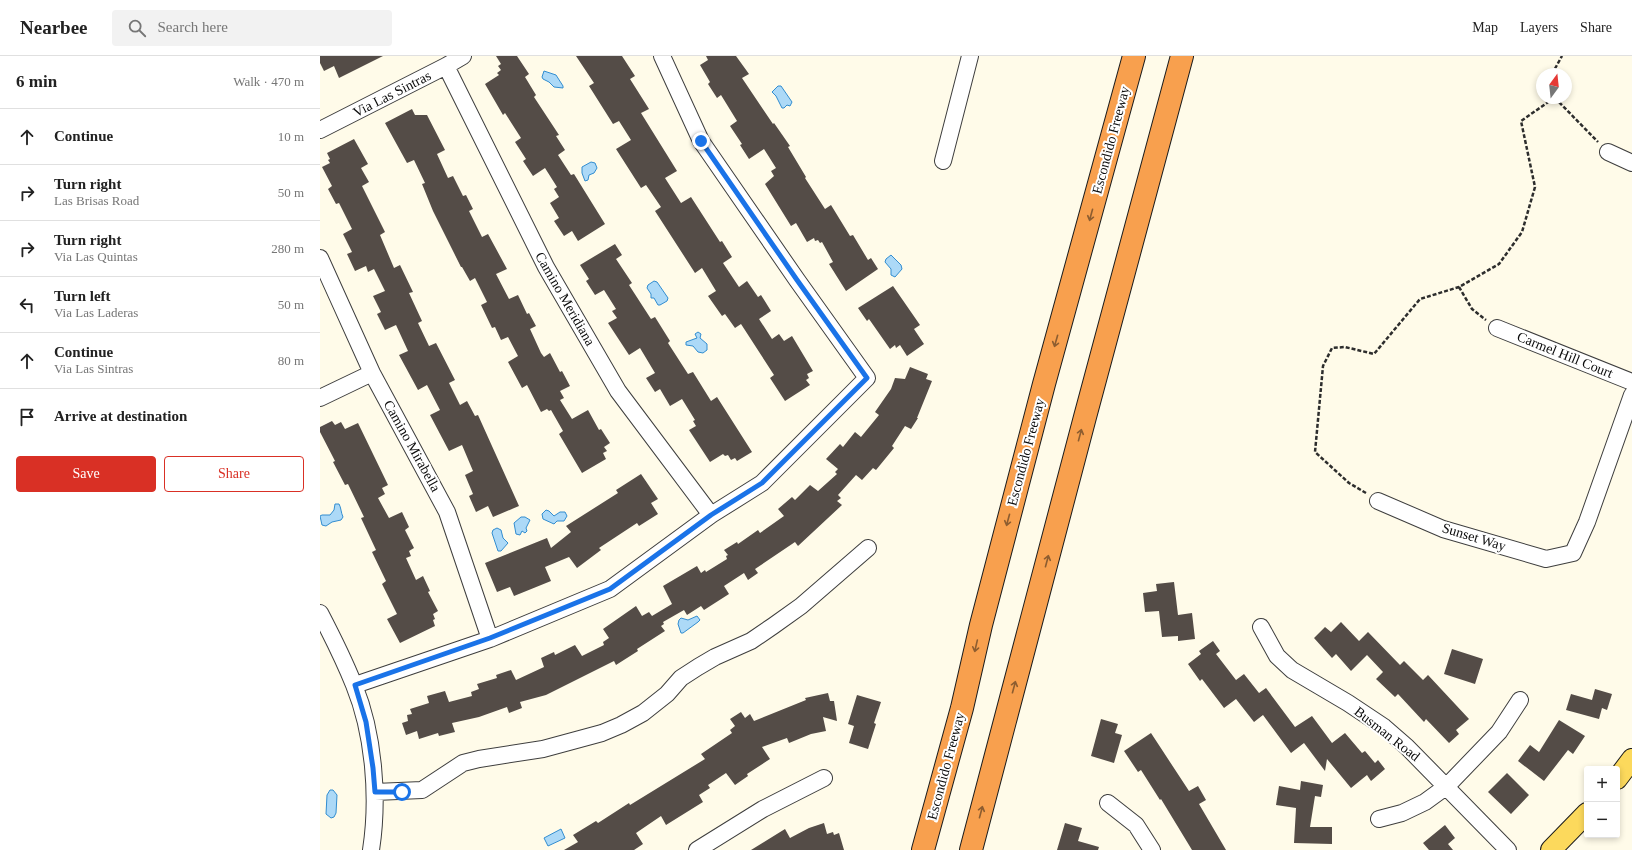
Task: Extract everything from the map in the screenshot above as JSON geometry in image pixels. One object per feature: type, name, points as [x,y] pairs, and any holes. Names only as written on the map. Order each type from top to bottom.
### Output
[{"type":"highway","name":"Escondido Freeway","points":[[923,850],[962,708],[981,625],[1044,384],[1134,56]]},
{"type":"highway","points":[[971,850],[1182,56]]},
{"type":"main road","points":[[1620,775],[1632,759]]},
{"type":"main road","points":[[1551,850],[1584,816]]},
{"type":"street","name":"Via Las Sintras","points":[[320,130],[463,56]]},
{"type":"street","points":[[355,685],[490,638],[610,589],[711,515],[762,483],[867,378],[701,141],[662,56]]},
{"type":"street","points":[[943,161],[970,56]]},
{"type":"street","name":"Camino Meridiana","points":[[446,66],[546,267],[618,391],[711,515]]},
{"type":"street","points":[[1608,152],[1632,163]]},
{"type":"street","name":"Camino Mirabella","points":[[320,258],[372,372],[447,512],[490,638]]},
{"type":"street","name":"Carmel Hill Court","points":[[1497,328],[1632,382]]},
{"type":"street","points":[[320,398],[372,372]]},
{"type":"street","name":"Sunset Way","points":[[1378,501],[1443,529],[1546,559],[1573,553],[1587,522],[1632,395]]},
{"type":"street","points":[[375,792],[422,790],[463,763],[543,749],[602,733],[621,724],[643,713],[667,694],[681,678],[698,667],[715,657],[751,641],[774,626],[802,606],[868,548]]},
{"type":"street","points":[[320,613],[355,685],[366,722],[375,792],[371,850]]},
{"type":"street","name":"Busman Road","points":[[1261,627],[1277,656],[1292,670],[1348,703],[1408,747],[1508,850]]},
{"type":"street","points":[[1379,819],[1402,813],[1424,802],[1447,786],[1499,732],[1520,700]]},
{"type":"street","points":[[697,850],[762,809],[824,778]]},
{"type":"street","points":[[1108,803],[1136,825],[1152,850]]},
{"type":"path","points":[[1555,68],[1562,56]]},
{"type":"path","points":[[1378,501],[1349,483],[1315,452],[1323,366],[1332,348],[1345,347],[1374,354],[1420,299],[1459,287],[1499,264],[1522,232],[1535,187],[1521,121],[1546,104]]},
{"type":"path","points":[[1561,104],[1608,152]]},
{"type":"path","points":[[1459,287],[1472,309],[1497,328]]},
{"type":"water","points":[[544,71],[556,75],[563,88],[554,87],[543,79],[542,77]]},
{"type":"water","points":[[778,86],[781,86],[792,102],[790,106],[787,105],[782,108],[776,96],[772,92]]},
{"type":"water","points":[[591,162],[595,163],[597,168],[594,173],[589,175],[588,180],[585,181],[582,173],[582,167]]},
{"type":"water","points":[[891,255],[901,265],[902,269],[895,277],[891,275],[891,269],[885,262]]},
{"type":"water","points":[[654,281],[657,282],[668,298],[667,301],[660,305],[658,305],[654,298],[651,298],[651,294],[647,288],[648,285]]},
{"type":"water","points":[[698,332],[701,334],[700,338],[707,344],[707,350],[703,353],[698,352],[693,346],[686,345],[686,342],[697,338],[695,334]]},
{"type":"water","points":[[335,504],[339,504],[343,517],[341,520],[332,522],[326,526],[322,525],[320,516],[330,515],[334,510]]},
{"type":"water","points":[[546,510],[554,516],[560,512],[565,512],[567,516],[564,521],[557,521],[554,524],[543,519],[542,514]]},
{"type":"water","points":[[521,517],[525,517],[530,520],[526,528],[527,531],[525,533],[522,531],[520,535],[516,534],[514,523]]},
{"type":"water","points":[[497,528],[501,530],[503,538],[508,543],[501,551],[498,551],[492,533],[493,530]]},
{"type":"water","points":[[697,616],[700,620],[681,633],[678,624],[679,620],[681,618],[688,620]]},
{"type":"water","points":[[330,790],[333,790],[337,795],[336,813],[334,817],[331,818],[326,814],[327,795]]},
{"type":"water","points":[[561,829],[565,838],[548,846],[544,838]]},
{"type":"building","points":[[320,56],[383,56],[339,78],[334,66],[324,71],[320,63]]},
{"type":"building","points":[[496,56],[517,56],[529,74],[525,77],[536,95],[534,97],[559,135],[556,136],[565,150],[558,155],[571,175],[574,174],[605,224],[578,241],[572,231],[564,236],[554,221],[559,218],[550,203],[559,197],[554,189],[557,187],[545,168],[533,176],[523,161],[526,159],[515,142],[521,138],[505,113],[503,115],[485,84],[499,75],[497,73],[501,70],[498,66],[501,64]]},
{"type":"building","points":[[576,56],[622,56],[635,76],[630,79],[649,109],[641,113],[677,171],[665,178],[681,203],[691,197],[720,242],[722,241],[732,257],[723,263],[739,287],[747,281],[758,297],[761,295],[771,311],[759,319],[772,339],[779,334],[784,341],[792,336],[813,371],[807,374],[809,378],[806,380],[810,385],[785,401],[770,378],[774,375],[741,324],[735,328],[725,314],[722,316],[708,296],[716,291],[702,268],[695,273],[655,211],[661,207],[646,185],[641,188],[616,149],[631,140],[619,121],[613,124],[589,86],[594,83]]},
{"type":"building","points":[[706,56],[736,56],[749,74],[742,78],[773,124],[774,123],[790,146],[788,147],[806,177],[805,178],[825,209],[831,205],[850,236],[853,235],[868,260],[871,258],[878,269],[846,291],[829,264],[833,262],[822,242],[820,243],[818,240],[815,241],[814,238],[807,242],[796,223],[791,226],[765,184],[774,176],[771,171],[776,168],[764,149],[749,159],[740,145],[742,144],[730,126],[737,121],[721,95],[717,98],[708,84],[710,82],[700,65],[708,60]]},
{"type":"building","points":[[412,109],[415,115],[427,115],[445,150],[437,154],[448,178],[453,176],[463,196],[466,195],[473,209],[469,211],[482,237],[488,234],[507,269],[496,274],[509,299],[518,295],[527,314],[529,313],[536,326],[530,329],[541,353],[544,357],[550,353],[560,372],[562,371],[570,386],[560,391],[564,398],[560,400],[572,419],[588,410],[599,430],[601,429],[610,443],[604,447],[607,451],[603,453],[606,459],[582,473],[559,434],[563,431],[551,410],[549,411],[547,409],[541,412],[527,385],[522,388],[508,362],[518,356],[508,337],[501,340],[495,327],[492,328],[481,305],[487,302],[475,278],[470,281],[461,267],[433,211],[422,184],[425,183],[414,160],[407,163],[385,123]]},
{"type":"building","points":[[354,139],[368,164],[361,168],[369,182],[362,186],[385,232],[380,235],[394,268],[400,265],[413,292],[409,293],[422,321],[418,323],[429,346],[436,343],[455,380],[449,383],[460,405],[467,401],[475,416],[478,415],[519,506],[493,517],[488,506],[476,512],[469,496],[473,494],[465,475],[473,471],[462,445],[449,451],[430,415],[440,410],[427,385],[418,390],[399,355],[408,351],[396,325],[385,330],[377,314],[381,312],[373,296],[385,291],[374,269],[368,272],[366,266],[355,271],[347,254],[352,252],[343,234],[352,229],[339,203],[336,204],[328,189],[332,186],[322,167],[330,163],[327,153]]},
{"type":"building","points":[[615,244],[622,255],[616,259],[632,283],[629,285],[651,319],[655,317],[670,341],[668,343],[688,374],[693,372],[711,401],[717,397],[752,452],[737,461],[735,458],[731,460],[728,455],[725,456],[723,454],[710,462],[689,430],[696,426],[693,421],[695,420],[682,399],[670,406],[660,389],[655,392],[646,378],[655,373],[640,348],[629,355],[608,323],[617,318],[612,311],[616,309],[604,290],[595,295],[586,281],[589,279],[580,265]]},
{"type":"building","points":[[893,286],[920,325],[914,329],[924,344],[907,356],[900,345],[896,348],[895,345],[890,349],[869,319],[867,321],[858,308]]},
{"type":"building","points":[[910,367],[928,374],[926,379],[932,381],[918,418],[911,429],[905,426],[892,446],[894,448],[876,470],[873,468],[862,480],[856,475],[838,495],[841,498],[837,501],[842,505],[798,546],[795,542],[755,569],[758,573],[748,580],[744,573],[724,586],[729,594],[704,610],[701,606],[687,615],[684,610],[663,622],[664,624],[661,626],[665,631],[616,665],[614,661],[546,695],[520,702],[522,708],[509,713],[507,707],[479,717],[452,723],[455,732],[439,736],[438,733],[419,739],[417,731],[406,735],[402,723],[408,721],[407,715],[412,714],[410,709],[429,703],[427,696],[445,691],[449,702],[472,696],[471,692],[479,689],[477,684],[497,678],[496,675],[511,670],[516,680],[544,667],[541,658],[554,652],[555,655],[575,645],[582,656],[604,645],[603,642],[609,638],[603,629],[636,606],[642,616],[649,612],[652,616],[672,604],[663,586],[697,566],[701,573],[705,570],[706,572],[727,559],[726,556],[728,555],[724,550],[737,542],[738,544],[758,530],[760,533],[784,516],[778,509],[792,497],[795,500],[810,485],[818,491],[837,474],[835,472],[838,469],[826,459],[840,444],[843,447],[855,432],[861,437],[879,415],[875,412],[891,389],[895,378],[905,379]]},
{"type":"building","points":[[332,421],[335,425],[341,422],[345,429],[358,423],[388,485],[382,488],[385,494],[378,498],[389,518],[402,512],[409,527],[405,530],[414,548],[409,551],[411,556],[406,558],[416,580],[423,576],[430,591],[428,592],[438,611],[433,614],[435,626],[400,643],[387,619],[397,614],[382,584],[386,581],[372,552],[376,550],[361,518],[364,517],[348,484],[345,485],[333,462],[335,461],[320,432],[320,427]]},
{"type":"building","points":[[641,474],[658,499],[651,503],[658,514],[639,526],[637,523],[599,548],[601,550],[577,568],[569,557],[545,567],[551,581],[514,596],[510,587],[497,592],[485,563],[547,538],[551,548],[571,532],[566,526],[618,493],[616,490]]},
{"type":"building","points":[[1174,582],[1178,615],[1192,613],[1195,639],[1178,641],[1178,636],[1162,637],[1159,611],[1145,612],[1143,593],[1157,591],[1156,584]]},
{"type":"building","points":[[1341,622],[1359,641],[1368,632],[1400,665],[1404,661],[1423,680],[1428,675],[1469,719],[1456,730],[1459,734],[1449,743],[1426,719],[1424,722],[1398,694],[1395,697],[1376,679],[1383,672],[1367,655],[1351,671],[1336,654],[1332,658],[1314,638],[1325,627],[1331,632]]},
{"type":"building","points":[[1213,641],[1220,651],[1216,654],[1236,680],[1244,674],[1259,693],[1266,688],[1295,727],[1312,716],[1332,743],[1345,733],[1362,753],[1365,751],[1375,763],[1378,760],[1385,769],[1371,781],[1367,775],[1351,788],[1327,759],[1325,771],[1304,743],[1291,753],[1263,715],[1254,722],[1236,699],[1224,708],[1202,679],[1200,681],[1188,664],[1201,654],[1199,651]]},
{"type":"building","points":[[1452,649],[1483,659],[1475,684],[1444,674]]},
{"type":"building","points":[[1595,689],[1612,694],[1607,710],[1602,708],[1599,719],[1566,710],[1571,694],[1592,700]]},
{"type":"building","points":[[828,693],[830,701],[834,701],[837,721],[823,717],[826,731],[811,734],[789,743],[787,738],[762,747],[770,759],[747,774],[748,776],[735,785],[726,773],[708,785],[710,788],[699,795],[703,802],[666,825],[661,816],[636,833],[643,844],[634,850],[564,850],[578,842],[573,835],[596,821],[598,823],[629,803],[630,805],[705,759],[701,754],[732,733],[730,730],[735,726],[730,719],[741,712],[745,718],[750,714],[754,721],[806,700],[805,698]]},
{"type":"building","points":[[857,695],[881,702],[868,749],[849,743],[854,726],[848,724]]},
{"type":"building","points":[[1101,719],[1118,724],[1115,733],[1122,735],[1114,763],[1091,756]]},
{"type":"building","points":[[1559,720],[1585,736],[1573,754],[1568,750],[1544,781],[1518,761],[1530,745],[1539,752]]},
{"type":"building","points":[[1151,733],[1189,791],[1198,786],[1206,800],[1199,804],[1226,850],[1192,850],[1161,799],[1160,800],[1141,770],[1138,772],[1124,751]]},
{"type":"building","points":[[1507,773],[1529,795],[1511,814],[1488,792]]},
{"type":"building","points":[[1301,781],[1323,785],[1321,797],[1315,796],[1310,827],[1332,827],[1332,844],[1294,843],[1296,808],[1276,805],[1279,786],[1300,790]]},
{"type":"building","points":[[824,823],[827,834],[833,832],[834,835],[839,833],[844,850],[751,850],[785,829],[790,838],[809,828]]},
{"type":"building","points":[[1065,823],[1082,828],[1078,841],[1099,847],[1098,850],[1057,850]]},
{"type":"building","points":[[1445,825],[1455,838],[1448,844],[1453,850],[1429,850],[1423,843]]},
{"type":"route","points":[[402,792],[375,792],[366,722],[355,685],[490,638],[610,589],[711,515],[762,483],[867,378],[701,141]]}]
